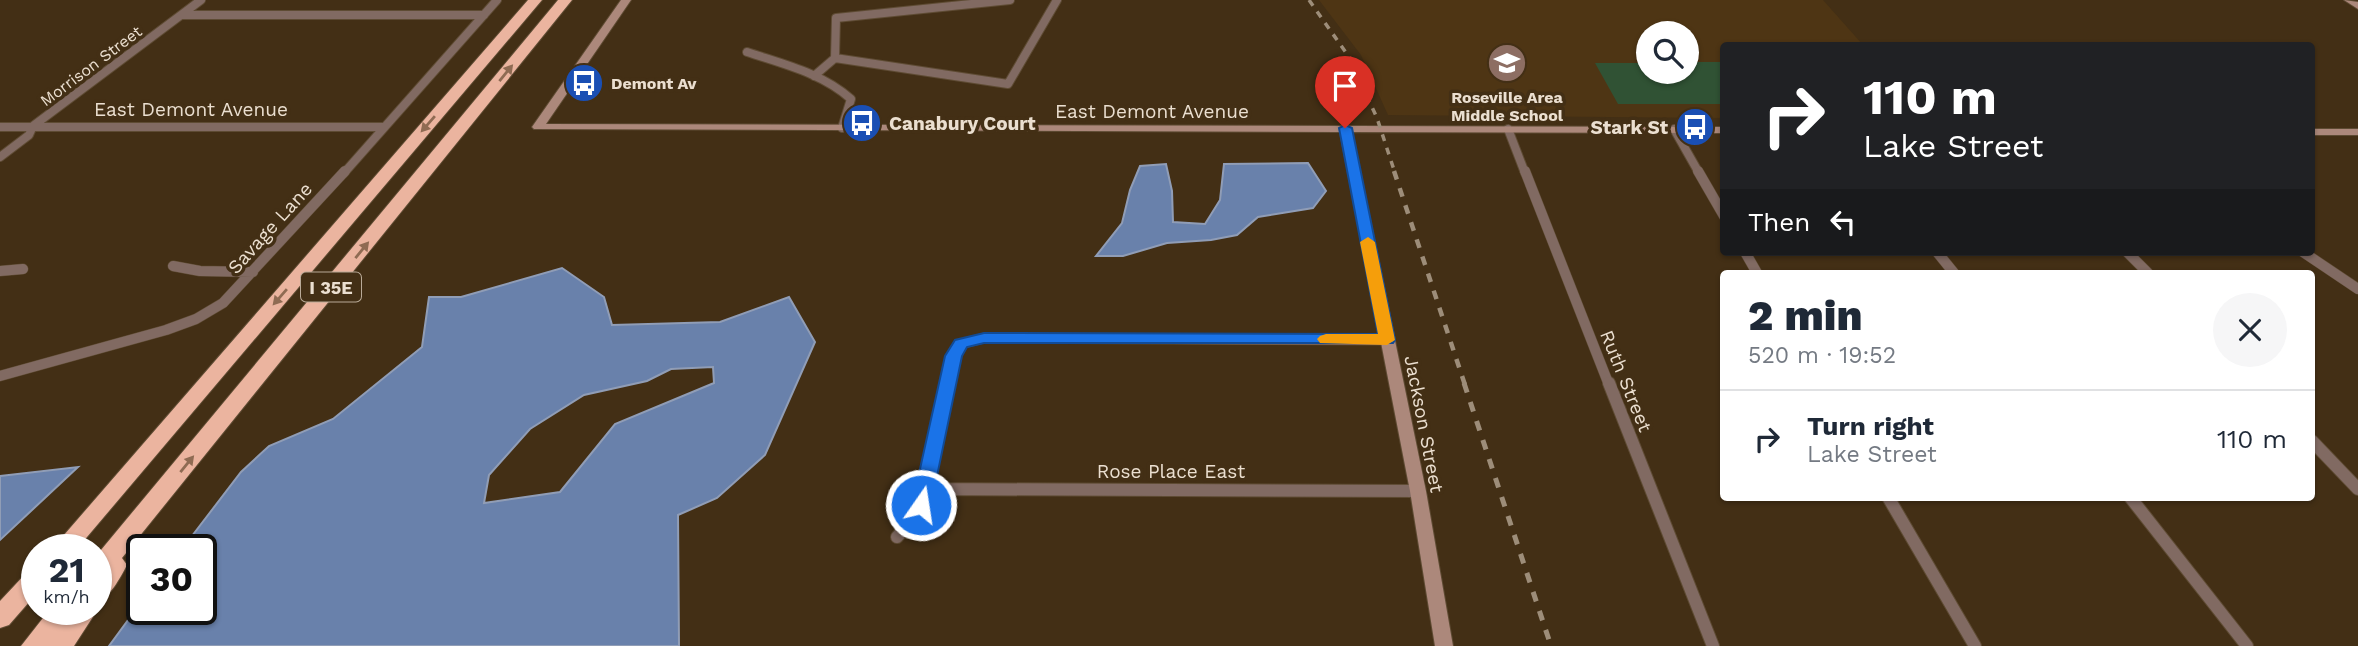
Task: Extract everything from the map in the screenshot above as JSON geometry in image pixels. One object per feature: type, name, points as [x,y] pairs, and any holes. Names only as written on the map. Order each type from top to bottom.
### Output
[{"type":"highway","name":"I 35E","points":[[76,534],[535,0]]},
{"type":"highway","name":"I 35E","points":[[112,554],[565,0]]},
{"type":"highway","points":[[112,570],[167,489]]},
{"type":"highway","points":[[72,534],[90,518]]},
{"type":"highway","points":[[0,597],[21,579]]},
{"type":"highway","points":[[0,618],[21,595]]},
{"type":"highway","points":[[34,646],[52,625]]},
{"type":"highway","points":[[61,646],[75,625]]},
{"type":"street","name":"Morrison Street","points":[[0,157],[29,135],[33,126],[201,0]]},
{"type":"street","name":"Savage Lane","points":[[0,376],[188,322],[223,303],[375,139],[382,127],[497,0]]},
{"type":"street","name":"East Demont Avenue","points":[[626,0],[538,127],[1720,130]]},
{"type":"street","points":[[835,58],[836,18],[1010,0]]},
{"type":"street","points":[[814,76],[835,58],[1008,84],[1057,0]]},
{"type":"street","points":[[2349,0],[2358,6]]},
{"type":"street","points":[[181,15],[484,15]]},
{"type":"street","points":[[747,52],[814,76],[844,91],[851,99],[842,128]]},
{"type":"street","name":"East Demont Avenue","points":[[0,127],[382,127]]},
{"type":"street","name":"Jackson Street","points":[[1345,128],[1418,491],[1444,646]]},
{"type":"street","name":"Ruth Street","points":[[1508,129],[1713,646]]},
{"type":"street","points":[[1674,130],[1720,209]]},
{"type":"street","points":[[2315,132],[2358,132]]},
{"type":"street","points":[[1940,256],[1952,270]]},
{"type":"street","points":[[2131,256],[2145,270]]},
{"type":"street","points":[[2309,256],[2358,289]]},
{"type":"street","points":[[173,266],[200,271],[253,272]]},
{"type":"street","points":[[0,271],[23,268]]},
{"type":"street","points":[[897,537],[915,517],[925,489],[954,356],[961,344],[984,338],[1387,340]]},
{"type":"street","points":[[2315,444],[2358,489]]},
{"type":"street","name":"Rose Place East","points":[[925,489],[1418,491]]},
{"type":"street","points":[[1890,501],[1975,646]]},
{"type":"street","points":[[2133,501],[2247,646]]},
{"type":"shaded area","name":"Roseville Area Middle School","points":[[1319,0],[1823,0],[1860,42],[1720,42],[1720,118],[1388,115],[1361,55]]},
{"type":"green space","points":[[1699,62],[1720,62],[1720,104],[1618,104],[1595,63],[1636,63],[1636,84],[1699,84]]},
{"type":"water","points":[[1308,163],[1326,191],[1313,208],[1258,217],[1237,235],[1167,243],[1123,256],[1096,256],[1122,223],[1130,190],[1140,166],[1166,164],[1172,191],[1173,222],[1205,224],[1220,200],[1224,164]]},
{"type":"water","points":[[562,268],[604,297],[612,325],[720,322],[789,297],[815,342],[765,455],[717,498],[678,515],[679,646],[109,646],[126,623],[126,625],[217,625],[217,534],[193,534],[241,472],[269,446],[333,419],[422,347],[429,297],[461,297]],"holes":[[[713,367],[714,383],[615,424],[560,492],[484,503],[489,475],[530,429],[584,395],[647,381],[671,369]]]},
{"type":"water","points":[[78,467],[0,540],[0,476]]},
{"type":"railway","points":[[1309,0],[1349,57],[1377,118],[1395,173]]},
{"type":"railway","points":[[1394,171],[1465,385]]},
{"type":"railway","points":[[1464,383],[1551,646]]},
{"type":"slow traffic","points":[[1326,339],[1387,340],[1368,242]]},
{"type":"place","name":"Roseville Area Middle School","points":[[1507,63]]},
{"type":"place","name":"Demont Av","points":[[584,83]]},
{"type":"place","name":"Canabury Court","points":[[862,123]]},
{"type":"place","name":"Stark St","points":[[1695,127]]},
{"type":"route","points":[[921,505],[956,349],[971,340],[1387,340],[1345,128]]}]
